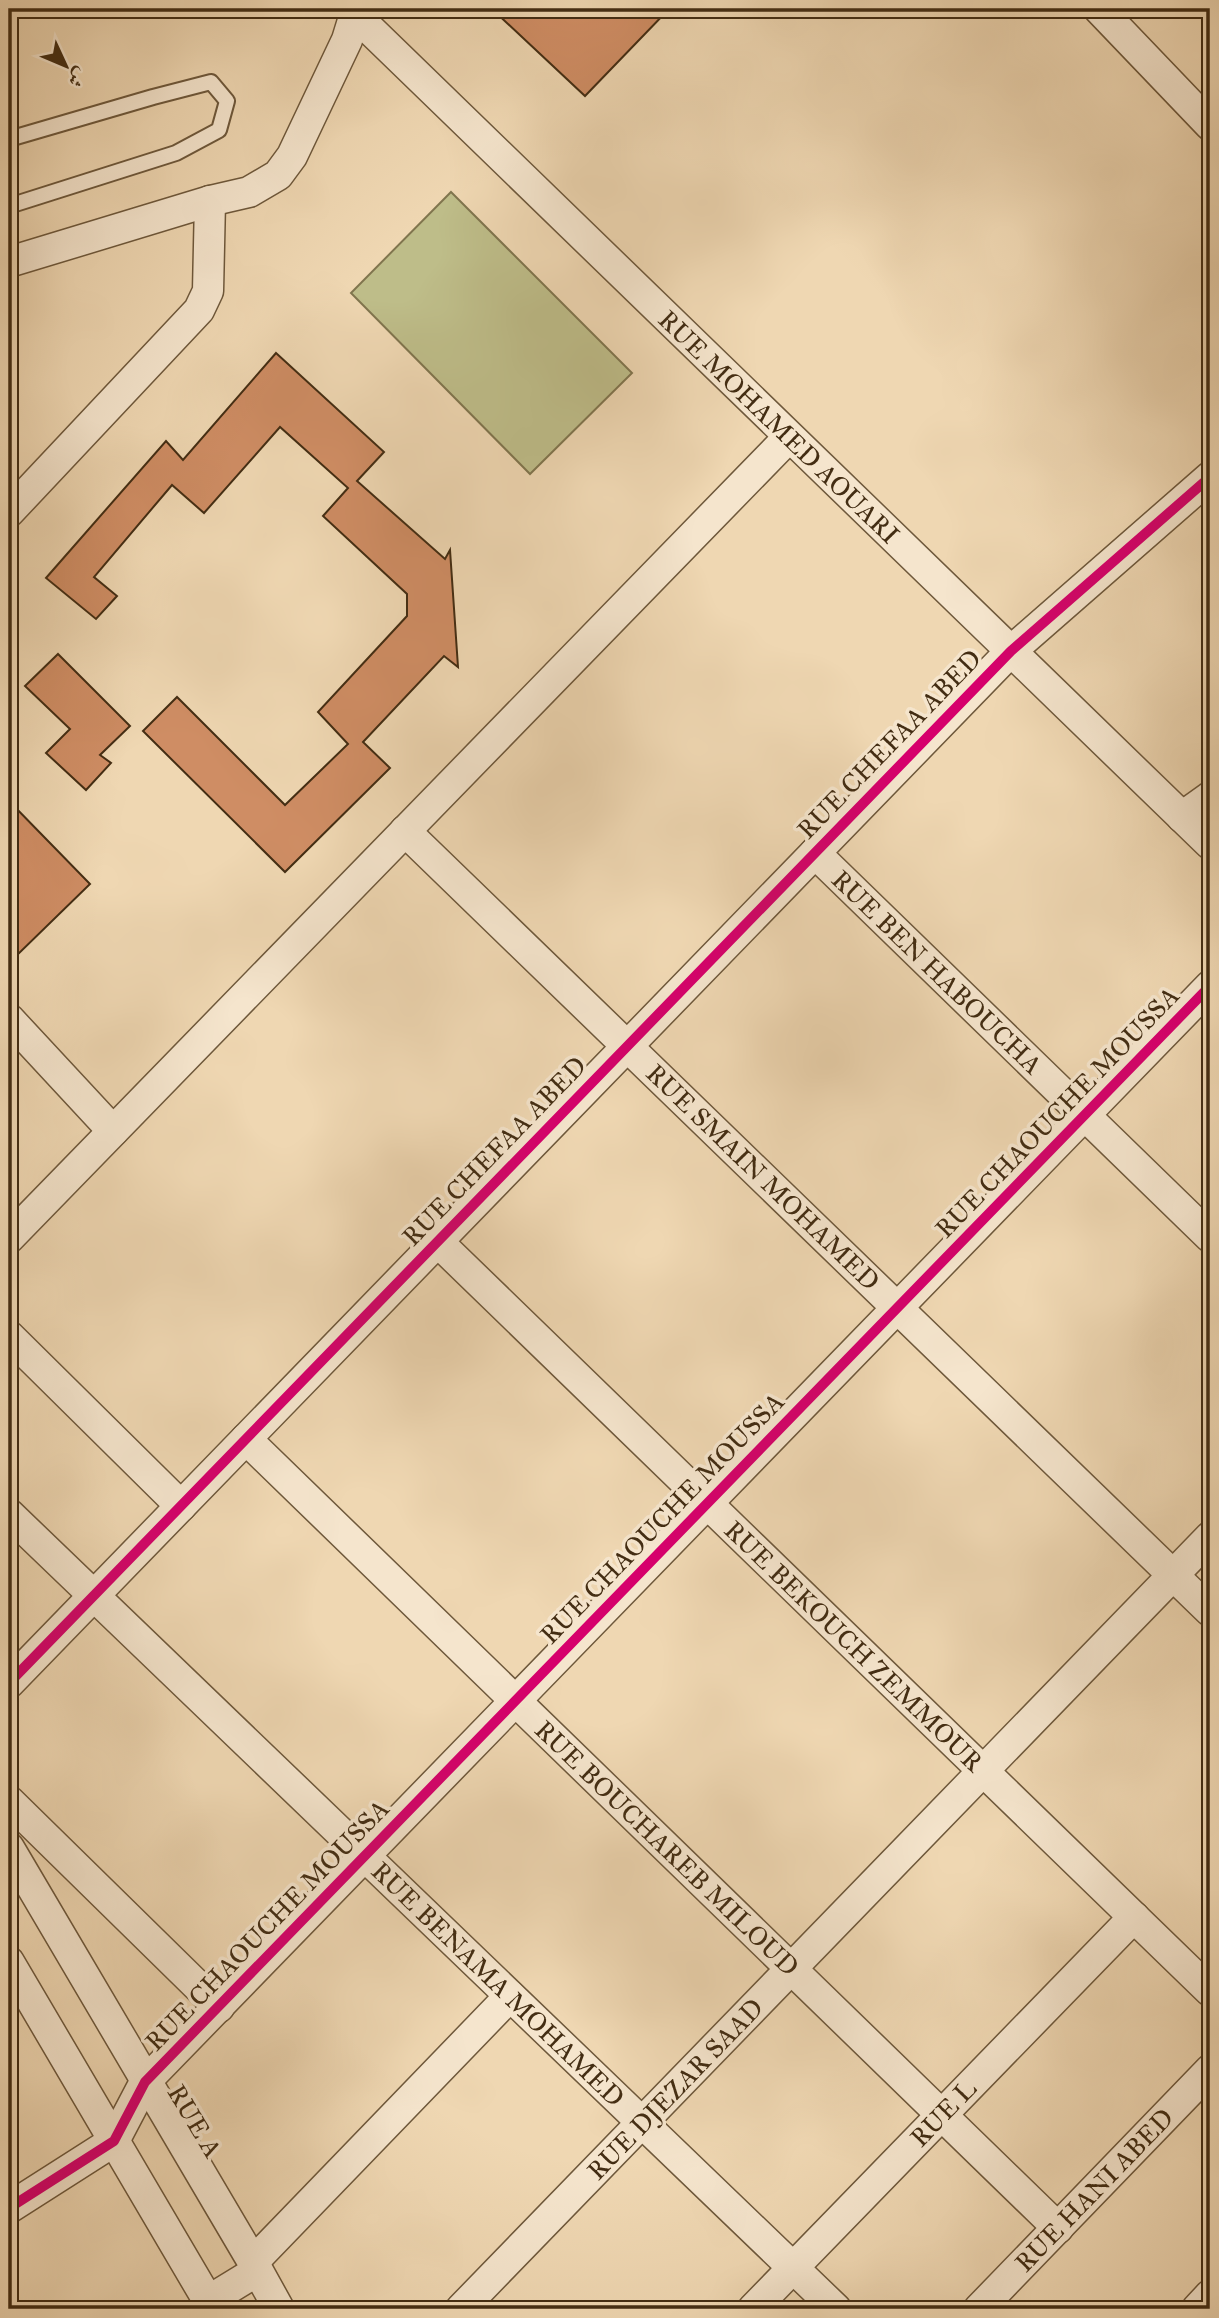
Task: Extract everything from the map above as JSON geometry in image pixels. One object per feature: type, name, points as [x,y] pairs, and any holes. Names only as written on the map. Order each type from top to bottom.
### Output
[{"type":"street","points":[[1099,9],[1210,125]]},
{"type":"street","points":[[9,262],[249,192],[278,175],[292,156],[347,40],[352,12]]},
{"type":"street","name":"RUE MOHAMED AOUARI","points":[[352,12],[1210,844]]},
{"type":"street","points":[[9,512],[199,310],[208,291],[211,201]]},
{"type":"street","points":[[9,1238],[789,437]]},
{"type":"street","name":"RUE CHEFAA ABED","points":[[9,1682],[1011,651],[1210,477]]},
{"type":"street","points":[[1182,817],[1210,797]]},
{"type":"street","name":"RUE SMAIN MOHAMED","points":[[405,831],[1210,1611]]},
{"type":"street","name":"RUE BEN HABOUCHA","points":[[814,853],[1210,1237]]},
{"type":"street","name":"RUE CHAOUCHE MOUSSA","points":[[114,2141],[145,2082],[1210,986]]},
{"type":"street","points":[[9,1019],[113,1131]]},
{"type":"street","name":"RUE BEKOUCH ZEMMOUR","points":[[438,1242],[1210,1991]]},
{"type":"street","points":[[9,1336],[181,1506]]},
{"type":"street","name":"RUE BOUCHAREB MILOUD","points":[[246,1439],[1058,2228]]},
{"type":"street","name":"RUE BENAMA MOHAMED","points":[[9,1514],[836,2309]]},
{"type":"street","name":"RUE DJEZAR SAAD","points":[[461,2309],[1210,1537]]},
{"type":"street","points":[[9,1801],[219,2007]]},
{"type":"street","name":"RUE A","points":[[9,1848],[279,2309]]},
{"type":"street","name":"RUE L","points":[[753,2309],[1134,1917]]},
{"type":"street","points":[[9,1962],[210,2305],[255,2266],[510,1996]]},
{"type":"street","name":"RUE HANI ABED","points":[[979,2309],[1210,2070]]},
{"type":"street","points":[[9,2208],[114,2141]]},
{"type":"street","points":[[1197,2309],[1210,2295]]},
{"type":"lane","points":[[9,139],[211,82],[227,101],[219,130],[177,153],[9,206]]},
{"type":"shaded area","points":[[451,192],[632,373],[530,474],[351,293]]},
{"type":"building","points":[[492,9],[669,9],[585,96]]},
{"type":"building","points":[[276,353],[384,452],[357,481],[445,559],[450,550],[458,667],[444,656],[363,742],[390,768],[285,872],[143,731],[177,697],[285,805],[348,744],[318,712],[407,616],[407,594],[323,516],[348,488],[280,427],[204,513],[172,485],[94,577],[117,596],[96,619],[46,578],[166,441],[183,460]]},
{"type":"building","points":[[58,654],[130,726],[100,755],[111,763],[86,790],[46,753],[70,729],[25,686]]},
{"type":"building","points":[[9,801],[90,884],[11,961],[9,958]]},
{"type":"cycle path","points":[[9,1683],[1011,651],[1210,477]]},
{"type":"cycle path","points":[[9,2208],[114,2141],[145,2082],[1210,986]]}]
